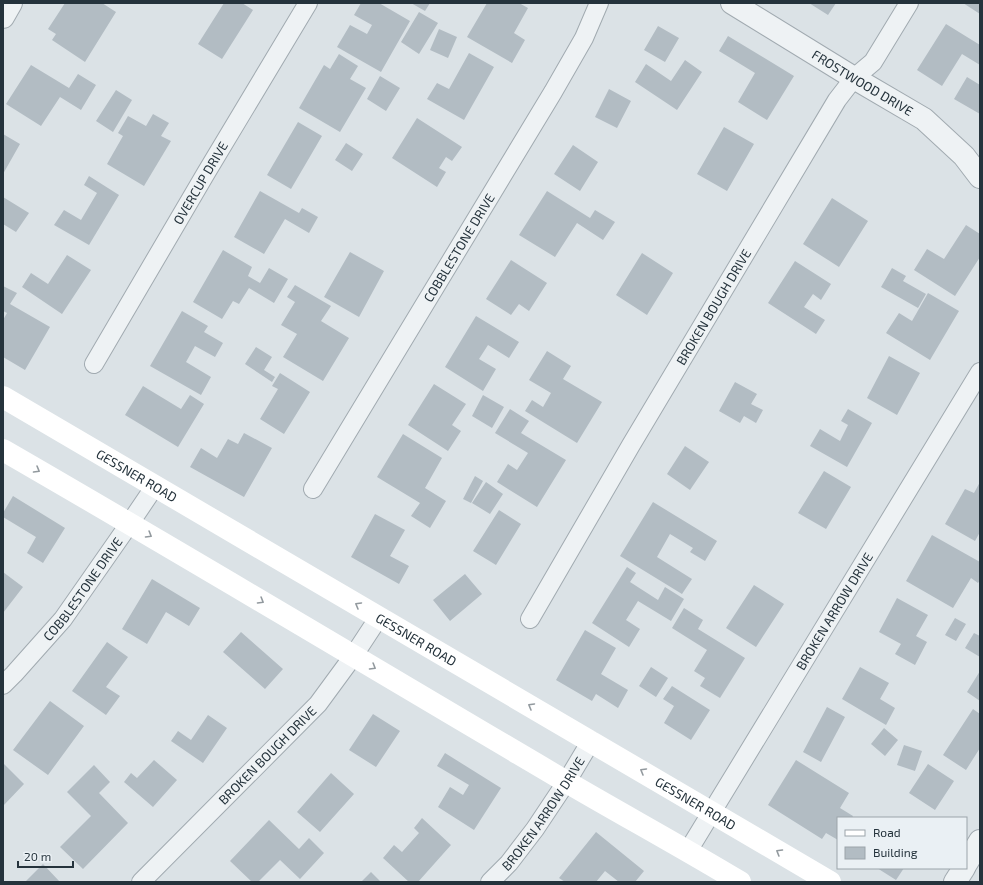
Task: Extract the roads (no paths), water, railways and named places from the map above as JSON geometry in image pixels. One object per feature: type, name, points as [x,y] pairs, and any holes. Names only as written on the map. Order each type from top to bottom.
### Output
[{"type":"main road","name":"GESSNER ROAD","points":[[3,397],[712,812],[816,879]]},
{"type":"main road","points":[[3,450],[354,655],[566,782],[740,882]]},
{"type":"street","points":[[3,18],[11,3]]},
{"type":"street","name":"OVERCUP DRIVE","points":[[94,364],[308,3]]},
{"type":"street","name":"COBBLESTONE DRIVE","points":[[313,489],[553,92],[584,38],[599,3]]},
{"type":"street","name":"FROSTWOOD DRIVE","points":[[732,3],[924,120],[964,156],[980,177]]},
{"type":"street","name":"BROKEN BOUGH DRIVE","points":[[530,619],[631,445],[837,100],[854,78],[873,62],[909,3]]},
{"type":"street","name":"BROKEN ARROW DRIVE","points":[[688,851],[980,372]]},
{"type":"street","name":"COBBLESTONE DRIVE","points":[[3,685],[63,619],[155,486]]},
{"type":"street","name":"BROKEN BOUGH DRIVE","points":[[141,882],[318,704],[354,655],[379,617]]},
{"type":"street","name":"BROKEN ARROW DRIVE","points":[[490,882],[509,863],[534,829],[566,782],[591,741]]},
{"type":"street","points":[[967,862],[980,841]]},
{"type":"street","points":[[955,882],[963,869]]}]
